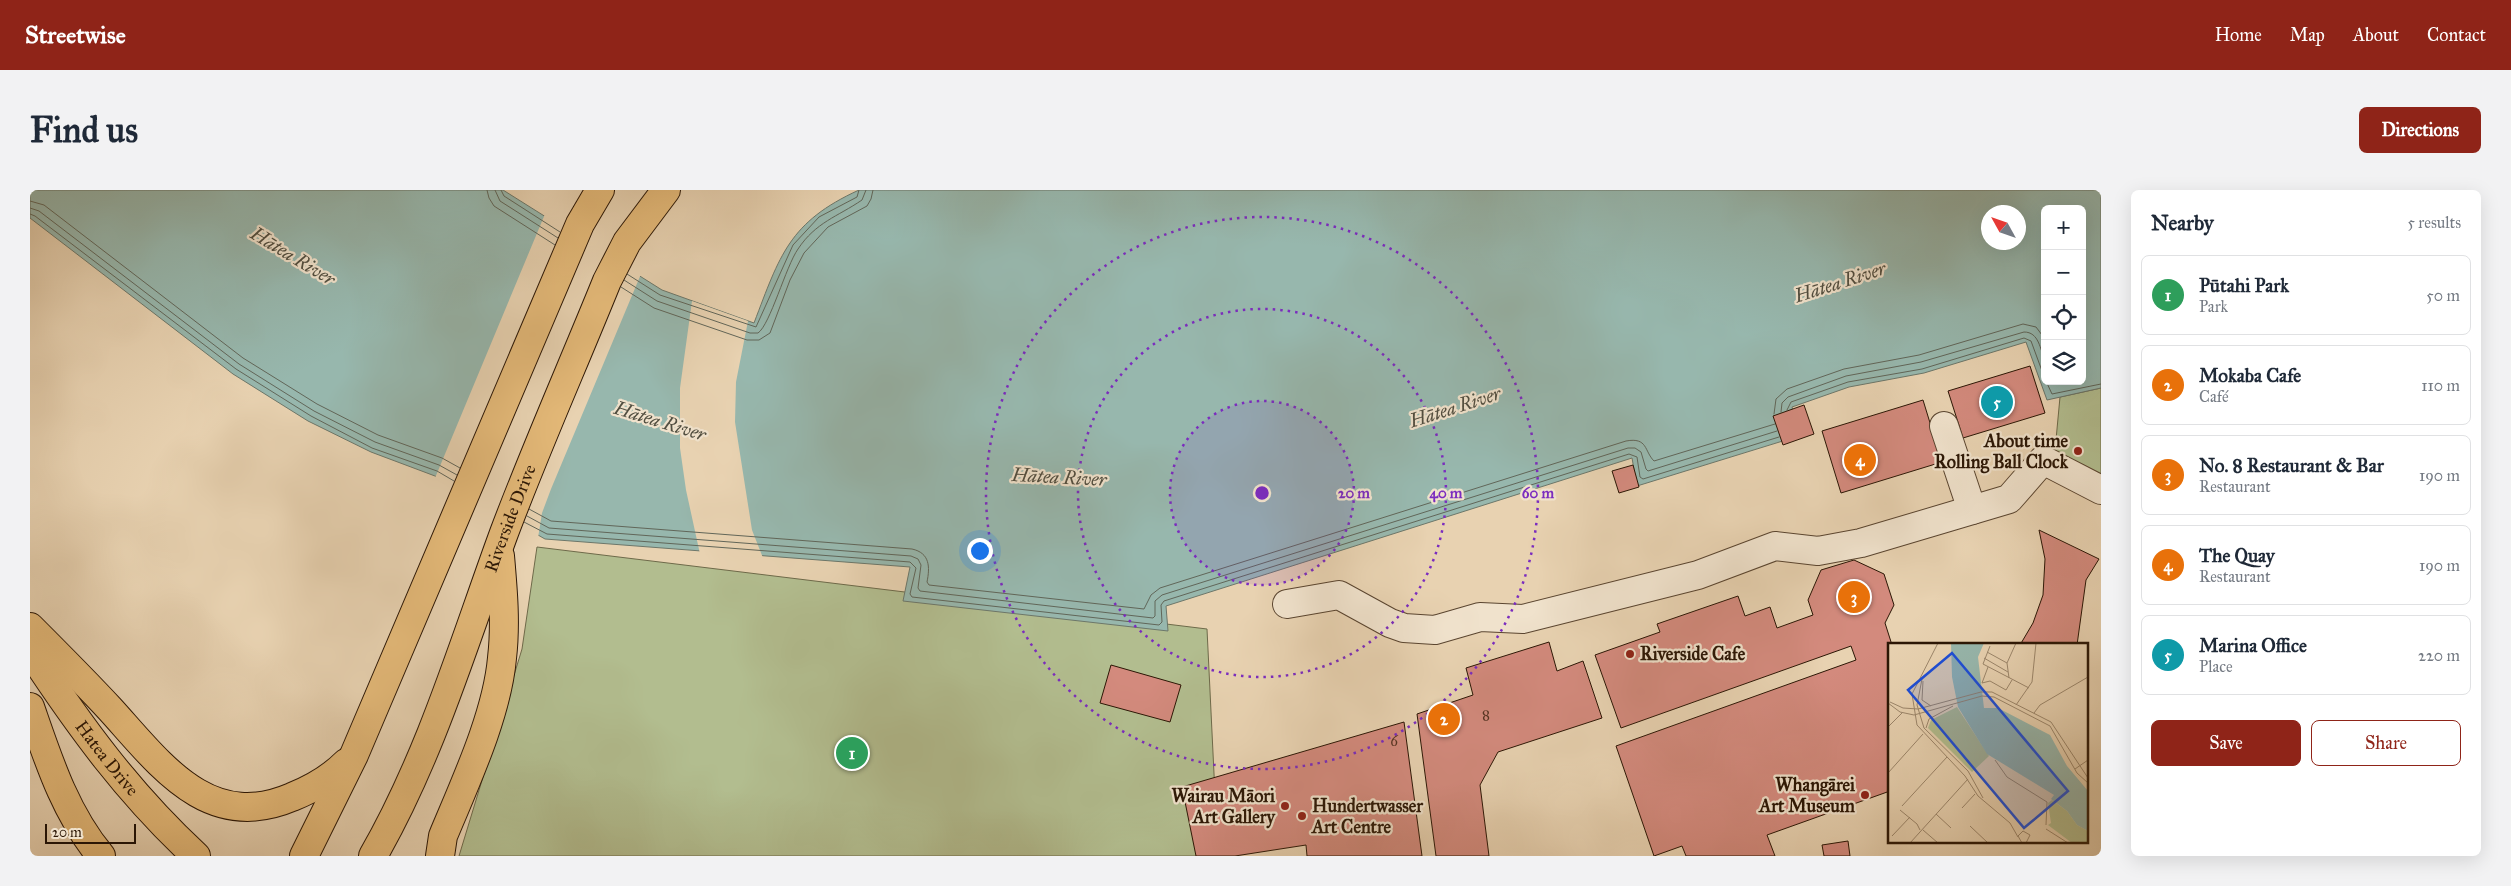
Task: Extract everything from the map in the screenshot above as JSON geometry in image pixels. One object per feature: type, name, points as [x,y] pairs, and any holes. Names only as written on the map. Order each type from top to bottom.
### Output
[{"type":"main road","points":[[304,856],[354,755],[457,517],[580,224],[600,190]]},
{"type":"main road","name":"Riverside Drive","points":[[373,856],[406,793],[431,734],[501,542],[607,281],[627,242],[666,190]]},
{"type":"main road","points":[[440,856],[443,836],[490,711],[502,660],[505,610],[501,542]]},
{"type":"main road","points":[[30,627],[165,768],[178,780],[218,802],[233,807],[255,809],[276,804],[313,788],[336,772],[354,755]]},
{"type":"main road","name":"Hatea Drive","points":[[30,651],[72,716],[104,759],[154,816],[196,856]]},
{"type":"main road","points":[[30,707],[55,778],[66,802],[101,856]]},
{"type":"lane","points":[[1944,426],[1972,510]]},
{"type":"lane","points":[[1287,604],[1339,595],[1390,623],[1404,628],[1435,630],[1480,617],[1523,619],[1558,612],[1698,575],[1775,546],[1818,551],[1861,543],[2009,499],[2043,460],[2101,490]]},
{"type":"green space","points":[[2101,388],[2101,480],[2054,461],[2060,397]]},
{"type":"green space","points":[[537,547],[1207,629],[1218,856],[459,856],[522,649]]},
{"type":"water","name":"Hātea River","points":[[30,190],[503,190],[662,290],[754,323],[780,259],[790,243],[802,228],[817,215],[835,202],[859,190],[2101,190],[2101,388],[2047,400],[2042,385],[2086,385],[2086,205],[2041,205],[2041,383],[2026,342],[1924,373],[1849,387],[1792,407],[1799,436],[1637,486],[1632,458],[1166,606],[1168,631],[903,601],[910,567],[545,539],[435,476],[371,452],[308,421],[233,374],[30,218]]},
{"type":"pier","points":[[545,214],[641,274],[551,489],[542,513],[538,538],[435,478]]},
{"type":"pier","points":[[692,301],[748,321],[736,382],[735,422],[752,530],[763,558],[700,554],[686,490],[680,448],[680,388]]},
{"type":"building","points":[[2030,366],[2045,413],[1963,438],[1948,391]]},
{"type":"building","points":[[1923,400],[1942,462],[1841,493],[1822,431]]},
{"type":"building","points":[[1804,405],[1814,434],[1783,445],[1773,416]]},
{"type":"building","points":[[1633,465],[1639,487],[1619,493],[1612,471]]},
{"type":"building","points":[[2039,530],[2099,559],[2086,580],[2077,643],[2021,643],[2033,623],[2043,595],[2045,559]]},
{"type":"building","points":[[1854,560],[1884,574],[1894,605],[1885,623],[1891,643],[1888,643],[1888,792],[1767,835],[1775,856],[1686,856],[1682,846],[1654,856],[1616,746],[1856,660],[1851,646],[1621,728],[1595,655],[1660,632],[1657,624],[1738,596],[1745,616],[1770,607],[1777,628],[1813,615],[1808,600],[1821,570]]},
{"type":"building","points":[[1549,642],[1557,671],[1583,661],[1602,718],[1498,752],[1480,785],[1489,856],[1436,856],[1417,714],[1473,695],[1466,668]]},
{"type":"building","points":[[1111,665],[1181,685],[1170,722],[1100,703]]},
{"type":"building","name":"Hundertwasser Art Centre","points":[[1404,722],[1422,856],[1307,856],[1306,845],[1235,856],[1196,856],[1182,787]]},
{"type":"building","points":[[1848,841],[1850,856],[1824,856],[1822,845]]},
{"type":"place","name":"Marina Office","points":[[1997,402]]},
{"type":"place","name":"About time Rolling Ball Clock","points":[[2078,451]]},
{"type":"place","name":"The Quay","points":[[1860,460]]},
{"type":"place","name":"No. 8 Restaurant & Bar","points":[[1854,597]]},
{"type":"place","name":"Riverside Cafe","points":[[1630,654]]},
{"type":"place","name":"Mokaba Cafe","points":[[1444,719]]},
{"type":"place","name":"Pūtahi Park","points":[[852,753]]},
{"type":"place","name":"Whangārei Art Museum","points":[[1865,795]]},
{"type":"place","name":"Wairau Māori Art Gallery","points":[[1285,806]]},
{"type":"place","name":"Hundertwasser Art Centre","points":[[1302,816]]}]
